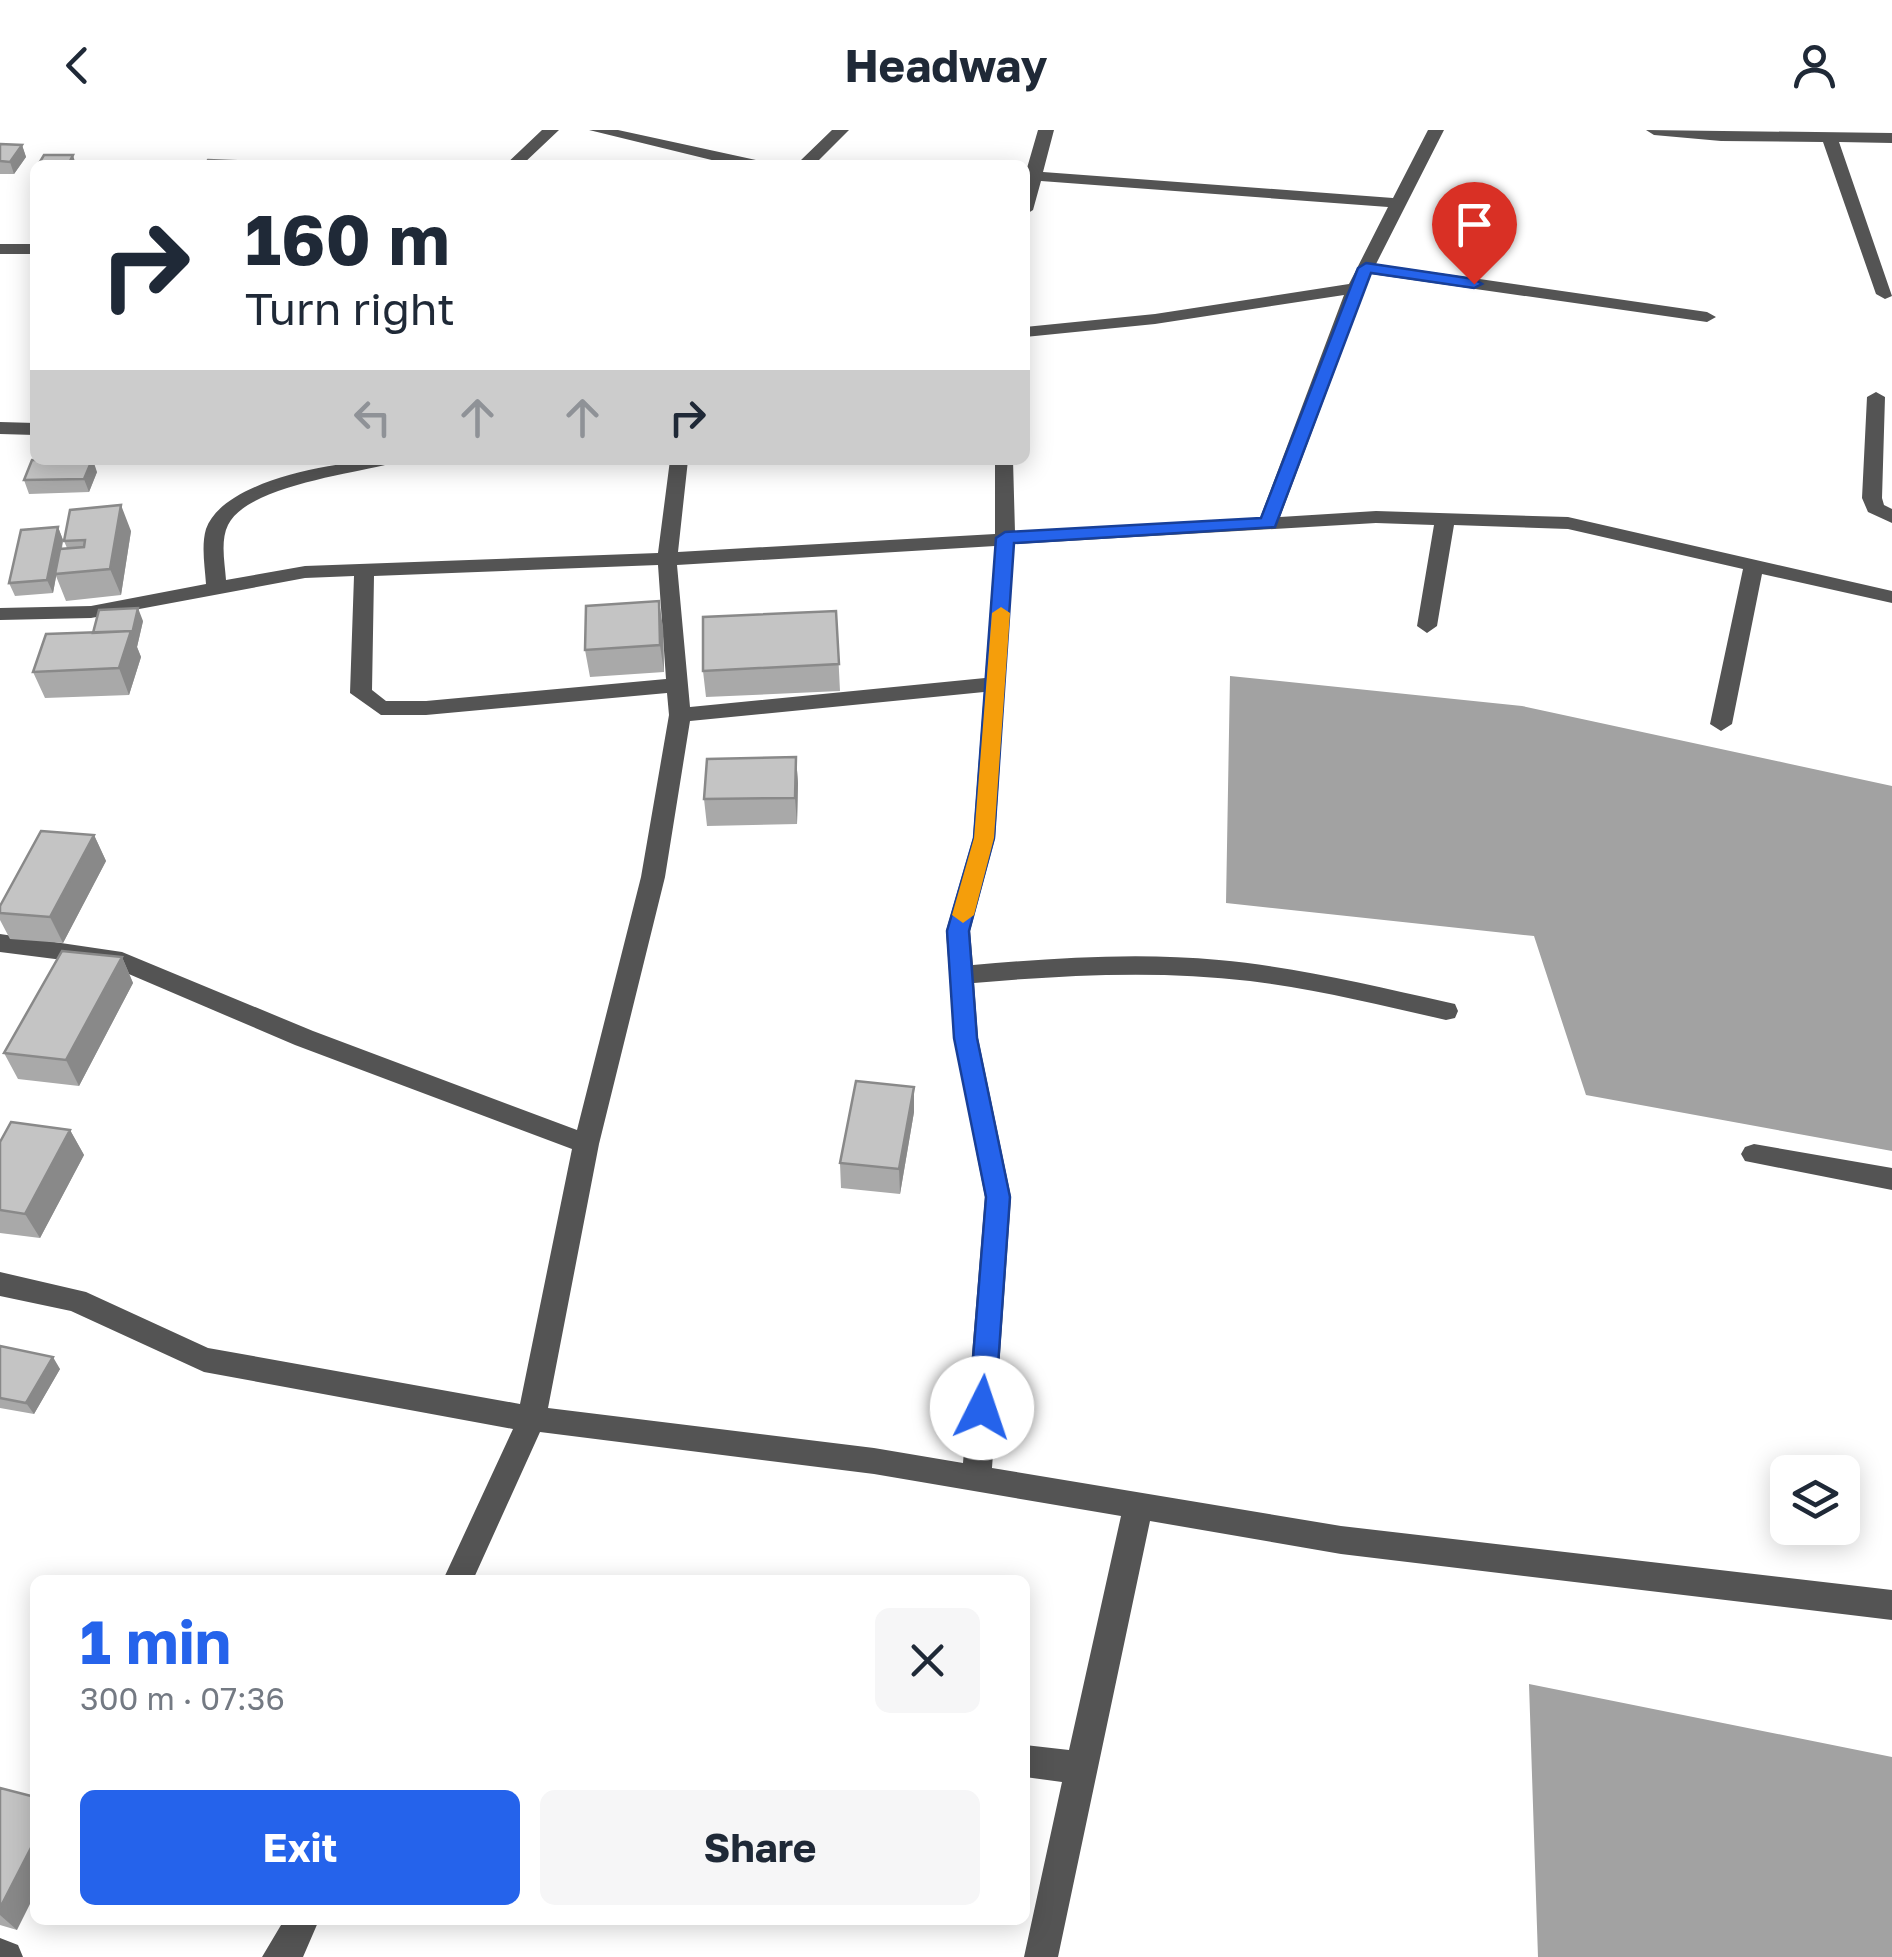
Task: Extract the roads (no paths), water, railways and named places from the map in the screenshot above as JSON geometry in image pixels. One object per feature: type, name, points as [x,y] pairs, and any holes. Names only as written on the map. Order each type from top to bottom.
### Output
[{"type":"street","points":[[519,160],[551,130]]},
{"type":"street","points":[[597,130],[728,160]]},
{"type":"street","points":[[808,160],[841,130]]},
{"type":"street","points":[[1030,186],[1046,130]]},
{"type":"street","points":[[1268,523],[1355,288],[1436,130]]},
{"type":"street","points":[[1654,130],[1892,138]]},
{"type":"street","points":[[1829,137],[1885,294]]},
{"type":"street","points":[[1032,176],[1400,203]]},
{"type":"street","points":[[0,249],[30,249]]},
{"type":"street","points":[[1366,268],[1706,317]]},
{"type":"street","points":[[1030,332],[1155,319],[1355,288]]},
{"type":"street","points":[[1876,397],[1872,498],[1874,508],[1892,517]]},
{"type":"street","points":[[0,428],[30,427]]},
{"type":"street","points":[[216,588],[218,526],[232,508],[265,490],[362,465]]},
{"type":"street","points":[[460,1575],[532,1418],[586,1144],[654,877],[680,715],[667,560],[678,465]]},
{"type":"street","points":[[976,1479],[998,1197],[966,1038],[958,931],[984,838],[1005,538],[1004,465]]},
{"type":"street","points":[[0,614],[91,612],[305,572],[667,560],[1376,516],[1568,523],[1892,597]]},
{"type":"street","points":[[1426,626],[1445,519]]},
{"type":"street","points":[[1721,724],[1754,566]]},
{"type":"street","points":[[364,570],[361,693],[381,708],[426,708],[680,685]]},
{"type":"street","points":[[680,715],[997,684]]},
{"type":"street","points":[[0,944],[113,958],[304,1038],[586,1144]]},
{"type":"street","points":[[961,974],[1124,965],[1246,972],[1330,984],[1446,1012]]},
{"type":"street","points":[[1754,1154],[1892,1179]]},
{"type":"street","points":[[0,1284],[76,1300],[204,1360],[532,1418],[874,1461],[1340,1540],[1892,1605]]},
{"type":"street","points":[[1041,1957],[1138,1506]]},
{"type":"street","points":[[1030,1763],[1082,1768]]},
{"type":"street","points":[[278,1957],[289,1948],[300,1925]]}]
